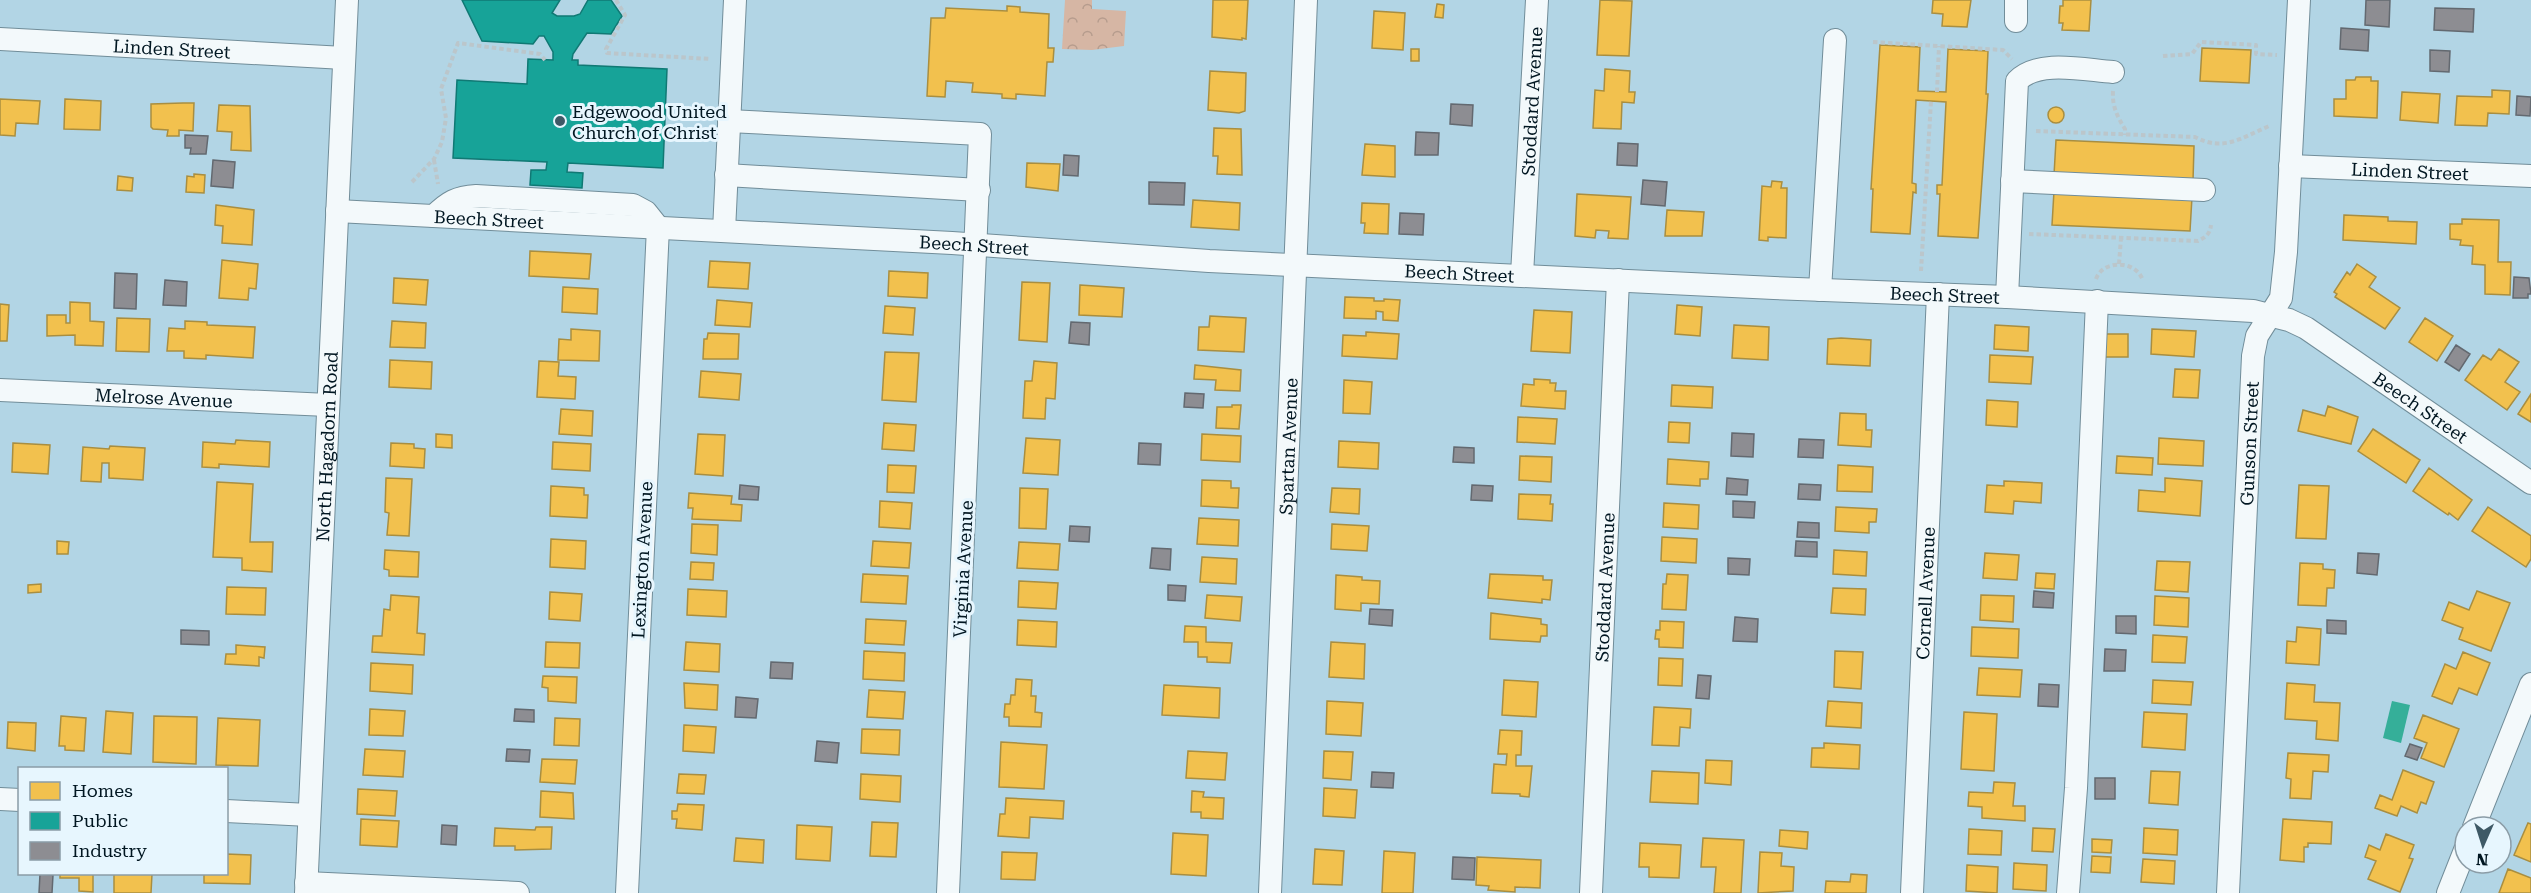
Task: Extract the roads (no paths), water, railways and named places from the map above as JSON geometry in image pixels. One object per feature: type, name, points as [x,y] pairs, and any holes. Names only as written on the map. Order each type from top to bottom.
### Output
[{"type":"street","name":"North Hagadorn Road","points":[[306,888],[347,0]]},
{"type":"street","points":[[724,231],[735,0]]},
{"type":"street","name":"Spartan Avenue","points":[[1270,893],[1306,0]]},
{"type":"street","name":"Stoddard Avenue","points":[[1522,275],[1537,0]]},
{"type":"street","name":"Gunson Street","points":[[2228,893],[2253,356],[2257,336],[2272,315],[2282,289],[2299,0]]},
{"type":"street","name":"Linden Street","points":[[0,39],[344,58]]},
{"type":"street","points":[[1820,290],[1835,40]]},
{"type":"street","points":[[2007,297],[2017,81],[2025,73],[2041,67],[2114,72]]},
{"type":"street","name":"Virginia Avenue","points":[[729,122],[980,134],[948,893]]},
{"type":"street","name":"Linden Street","points":[[2290,166],[2531,176]]},
{"type":"street","points":[[726,175],[979,190]]},
{"type":"street","points":[[2012,181],[2204,190]]},
{"type":"street","name":"Beech Street","points":[[337,211],[977,244],[1087,254],[1296,265],[2233,308],[2272,315],[2307,328],[2531,483]]},
{"type":"street","name":"Lexington Avenue","points":[[627,893],[658,227]]},
{"type":"street","name":"Stoddard Avenue","points":[[1591,893],[1618,280]]},
{"type":"street","name":"Cornell Avenue","points":[[1911,893],[1938,294]]},
{"type":"street","points":[[2068,893],[2076,788],[2097,302]]},
{"type":"street","name":"Melrose Avenue","points":[[0,390],[328,405]]},
{"type":"street","points":[[2479,815],[2531,684]]},
{"type":"street","points":[[0,799],[18,800]]},
{"type":"street","points":[[228,811],[309,815]]},
{"type":"street","points":[[2448,893],[2455,875]]},
{"type":"street","points":[[306,888],[518,893]]},
{"type":"place","name":"Edgewood United Church of Christ","points":[[560,121]]}]
